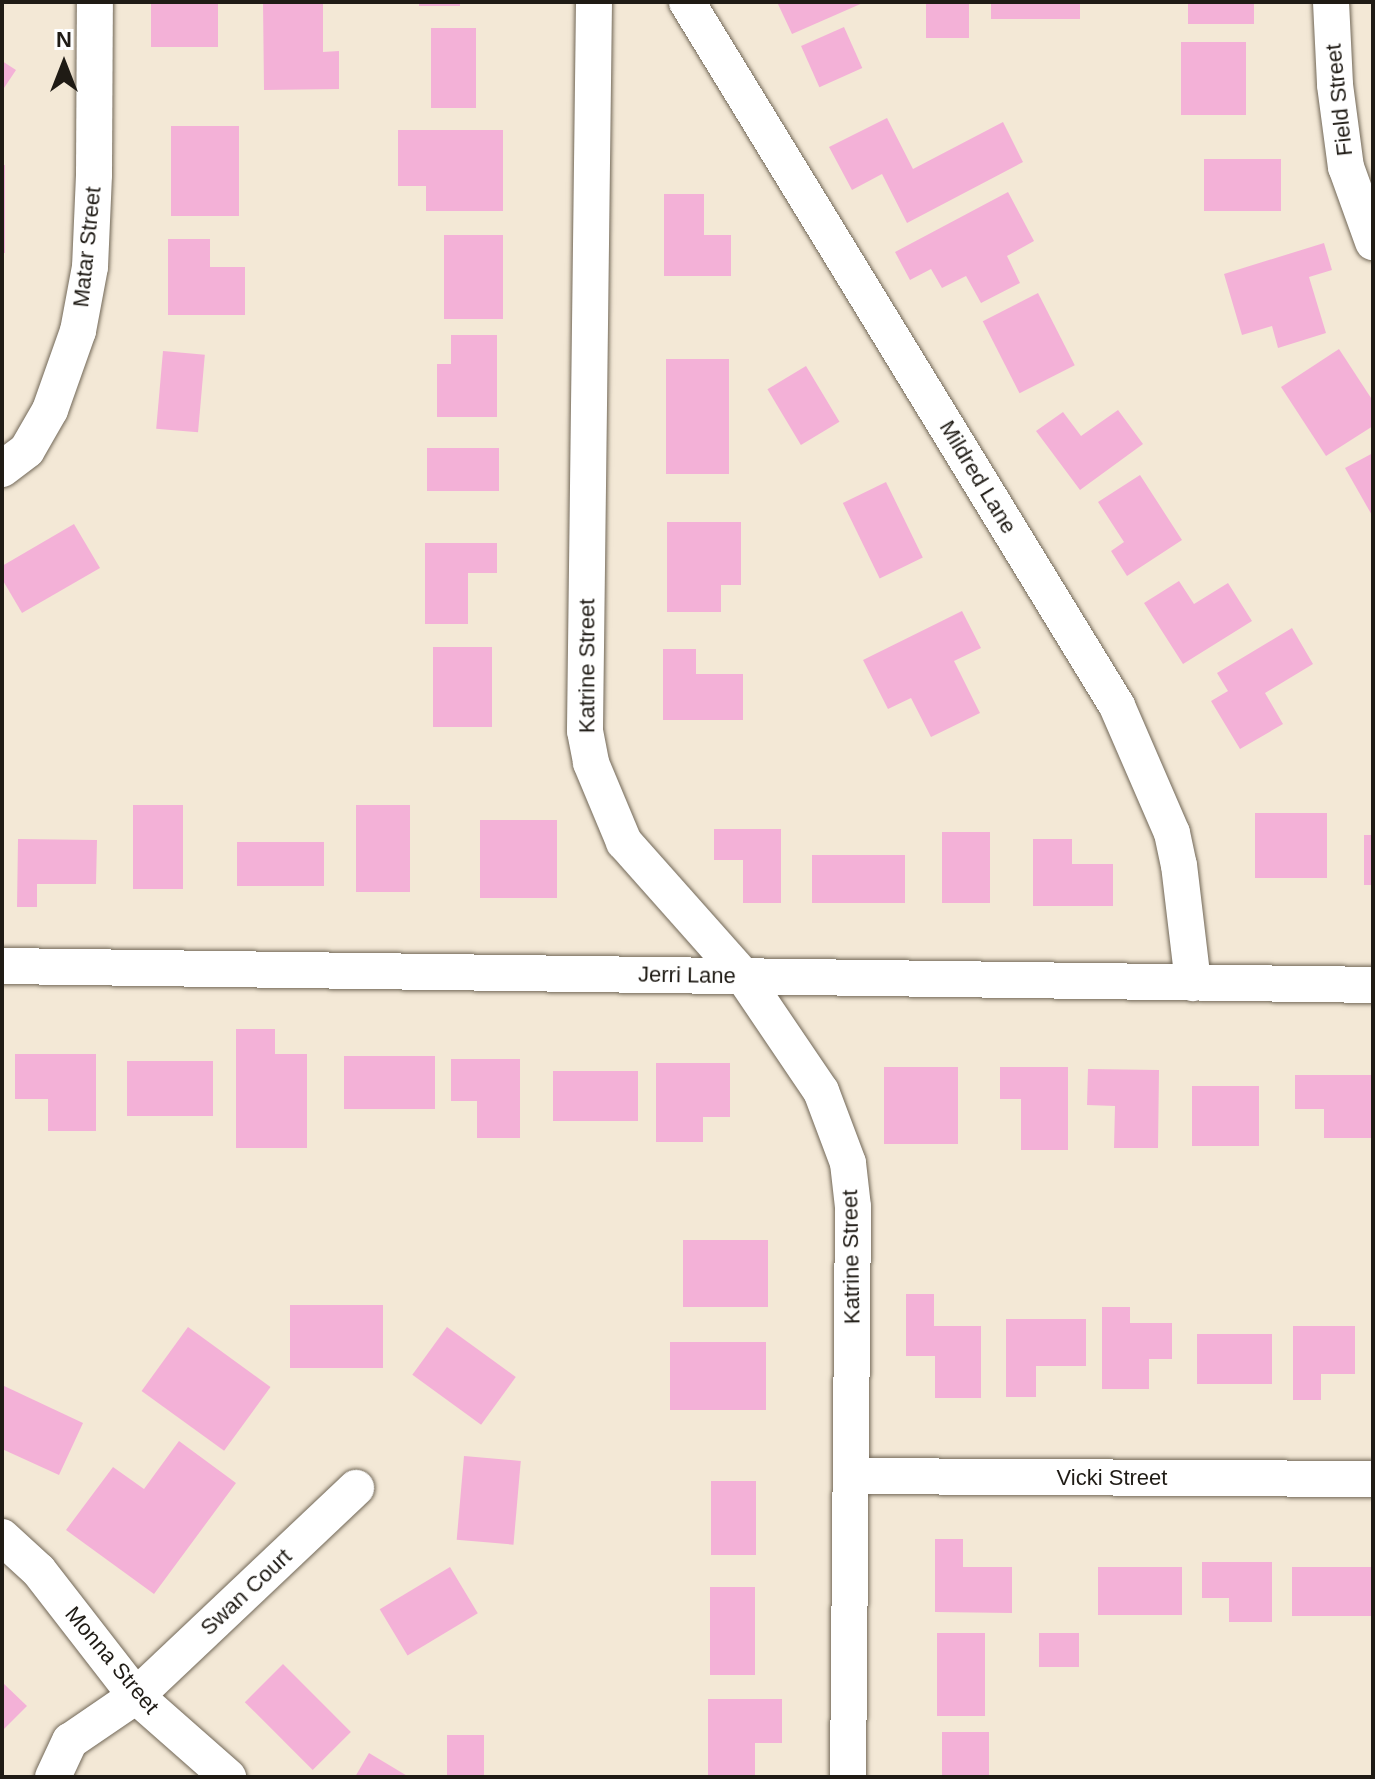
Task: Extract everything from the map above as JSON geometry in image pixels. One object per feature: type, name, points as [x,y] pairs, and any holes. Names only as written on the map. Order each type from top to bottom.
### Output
[{"type":"street","name":"Matar Street","points":[[2,469],[27,450],[50,410],[78,331],[90,267],[95,2]]},
{"type":"street","name":"Katrine Street","points":[[594,2],[585,731],[591,763],[624,842],[743,976],[821,1091],[848,1163],[853,1207],[848,1777]]},
{"type":"street","name":"Mildred Lane","points":[[687,2],[1117,706],[1172,833],[1179,865],[1193,983]]},
{"type":"street","name":"Field Street","points":[[1331,2],[1335,85],[1346,167],[1373,242]]},
{"type":"street","name":"Jerri Lane","points":[[2,966],[1373,985]]},
{"type":"street","name":"Vicki Street","points":[[851,1476],[1373,1479]]},
{"type":"street","name":"Swan Court","points":[[53,1777],[70,1741],[136,1696],[356,1488]]},
{"type":"street","name":"Monna Street","points":[[2,1537],[39,1571],[136,1696],[228,1777]]},
{"type":"building","points":[[151,2],[218,2],[218,47],[151,47]]},
{"type":"building","points":[[263,2],[323,2],[323,52],[339,51],[339,89],[264,90]]},
{"type":"building","points":[[419,2],[460,2],[460,6],[419,6]]},
{"type":"building","points":[[777,2],[865,2],[792,34]]},
{"type":"building","points":[[926,2],[969,2],[969,38],[926,38]]},
{"type":"building","points":[[991,2],[1080,2],[1080,19],[991,19]]},
{"type":"building","points":[[1188,2],[1254,2],[1254,24],[1188,24]]},
{"type":"building","points":[[844,27],[862,68],[819,87],[801,46]]},
{"type":"building","points":[[431,28],[476,28],[476,108],[431,108]]},
{"type":"building","points":[[1181,42],[1246,42],[1246,115],[1181,115]]},
{"type":"building","points":[[2,61],[16,70],[2,91]]},
{"type":"building","points":[[887,118],[913,169],[1003,122],[1023,162],[907,223],[882,174],[852,190],[829,147]]},
{"type":"building","points":[[171,126],[239,126],[239,216],[171,216]]},
{"type":"building","points":[[398,130],[503,130],[503,211],[426,211],[426,186],[398,186]]},
{"type":"building","points":[[1204,159],[1281,159],[1281,211],[1204,211]]},
{"type":"building","points":[[2,165],[5,165],[5,253],[2,253]]},
{"type":"building","points":[[1008,192],[1034,241],[1007,256],[1020,283],[981,303],[966,276],[942,288],[931,269],[910,280],[895,252]]},
{"type":"building","points":[[664,194],[704,194],[704,235],[731,235],[731,276],[664,276]]},
{"type":"building","points":[[444,235],[503,235],[503,319],[444,319]]},
{"type":"building","points":[[168,239],[210,239],[210,267],[245,267],[245,315],[168,315]]},
{"type":"building","points":[[1324,243],[1332,270],[1309,277],[1326,333],[1278,348],[1272,326],[1242,335],[1224,274]]},
{"type":"building","points":[[1038,293],[1075,365],[1020,393],[983,321]]},
{"type":"building","points":[[451,335],[497,335],[497,417],[437,417],[437,364],[451,364]]},
{"type":"building","points":[[1339,349],[1373,401],[1373,426],[1326,456],[1281,387]]},
{"type":"building","points":[[163,351],[205,355],[198,432],[156,429]]},
{"type":"building","points":[[666,359],[729,359],[729,474],[666,474]]},
{"type":"building","points":[[806,366],[839,422],[801,445],[767,389]]},
{"type":"building","points":[[1118,410],[1143,444],[1080,490],[1036,431],[1063,412],[1081,436]]},
{"type":"building","points":[[427,448],[499,448],[499,491],[427,491]]},
{"type":"building","points":[[1373,453],[1373,517],[1345,468]]},
{"type":"building","points":[[1140,475],[1182,540],[1127,576],[1111,551],[1124,542],[1098,502]]},
{"type":"building","points":[[886,482],[923,557],[880,579],[843,503]]},
{"type":"building","points":[[667,522],[741,522],[741,585],[721,585],[721,612],[667,612]]},
{"type":"building","points":[[74,524],[100,568],[22,613],[2,579],[2,566]]},
{"type":"building","points":[[425,543],[497,543],[497,573],[468,573],[468,624],[425,624]]},
{"type":"building","points":[[1179,581],[1194,604],[1228,583],[1252,621],[1183,664],[1144,603]]},
{"type":"building","points":[[962,611],[981,648],[954,661],[980,713],[931,737],[911,698],[888,709],[863,660]]},
{"type":"building","points":[[1292,628],[1313,664],[1265,693],[1283,724],[1240,749],[1211,701],[1228,691],[1217,673]]},
{"type":"building","points":[[433,647],[492,647],[492,727],[433,727]]},
{"type":"building","points":[[663,649],[696,649],[696,674],[743,674],[743,720],[663,720]]},
{"type":"building","points":[[133,805],[183,805],[183,889],[133,889]]},
{"type":"building","points":[[356,805],[410,805],[410,892],[356,892]]},
{"type":"building","points":[[1255,813],[1327,813],[1327,878],[1255,878]]},
{"type":"building","points":[[480,820],[557,820],[557,898],[480,898]]},
{"type":"building","points":[[714,829],[781,829],[781,903],[743,903],[743,860],[714,860]]},
{"type":"building","points":[[942,832],[990,832],[990,903],[942,903]]},
{"type":"building","points":[[1364,835],[1373,835],[1373,885],[1364,885]]},
{"type":"building","points":[[18,839],[97,840],[96,884],[37,884],[37,907],[17,907]]},
{"type":"building","points":[[1033,839],[1072,839],[1072,864],[1113,864],[1113,906],[1033,906]]},
{"type":"building","points":[[237,842],[324,842],[324,886],[237,886]]},
{"type":"building","points":[[812,855],[905,855],[905,903],[812,903]]},
{"type":"building","points":[[236,1029],[275,1029],[275,1054],[307,1054],[307,1148],[236,1148]]},
{"type":"building","points":[[15,1054],[96,1054],[96,1131],[48,1131],[48,1099],[15,1099]]},
{"type":"building","points":[[344,1056],[435,1056],[435,1109],[344,1109]]},
{"type":"building","points":[[451,1059],[520,1059],[520,1138],[477,1138],[477,1101],[451,1101]]},
{"type":"building","points":[[127,1061],[213,1061],[213,1116],[127,1116]]},
{"type":"building","points":[[656,1063],[730,1063],[730,1117],[703,1117],[703,1142],[656,1142]]},
{"type":"building","points":[[884,1067],[958,1067],[958,1144],[884,1144]]},
{"type":"building","points":[[1000,1067],[1068,1067],[1068,1150],[1021,1150],[1021,1099],[1000,1099]]},
{"type":"building","points":[[1088,1069],[1159,1070],[1158,1148],[1114,1148],[1115,1106],[1087,1105]]},
{"type":"building","points":[[553,1071],[638,1071],[638,1121],[553,1121]]},
{"type":"building","points":[[1295,1075],[1371,1075],[1371,1138],[1324,1138],[1324,1109],[1295,1109]]},
{"type":"building","points":[[1192,1086],[1259,1086],[1259,1146],[1192,1146]]},
{"type":"building","points":[[683,1240],[768,1240],[768,1307],[683,1307]]},
{"type":"building","points":[[906,1294],[934,1294],[934,1326],[981,1326],[981,1398],[935,1398],[935,1356],[906,1356]]},
{"type":"building","points":[[290,1305],[383,1305],[383,1368],[290,1368]]},
{"type":"building","points":[[1102,1307],[1130,1307],[1130,1323],[1172,1323],[1172,1359],[1149,1359],[1149,1389],[1102,1389]]},
{"type":"building","points":[[1006,1319],[1086,1319],[1086,1366],[1036,1366],[1036,1397],[1006,1397]]},
{"type":"building","points":[[1293,1326],[1355,1326],[1355,1374],[1321,1374],[1321,1400],[1293,1400]]},
{"type":"building","points":[[188,1327],[271,1387],[224,1451],[142,1391]]},
{"type":"building","points":[[447,1327],[516,1377],[481,1425],[412,1375]]},
{"type":"building","points":[[1197,1334],[1272,1334],[1272,1384],[1197,1384]]},
{"type":"building","points":[[670,1342],[766,1342],[766,1410],[670,1410]]},
{"type":"building","points":[[2,1385],[83,1423],[59,1475],[2,1449]]},
{"type":"building","points":[[179,1441],[236,1483],[154,1594],[66,1530],[113,1467],[144,1489]]},
{"type":"building","points":[[464,1456],[521,1461],[513,1545],[457,1540]]},
{"type":"building","points":[[711,1481],[756,1481],[756,1555],[711,1555]]},
{"type":"building","points":[[935,1539],[963,1539],[963,1567],[1012,1567],[1012,1613],[935,1612]]},
{"type":"building","points":[[1202,1562],[1272,1562],[1272,1622],[1229,1622],[1229,1598],[1202,1598]]},
{"type":"building","points":[[450,1567],[478,1613],[408,1656],[380,1609]]},
{"type":"building","points":[[1098,1567],[1182,1567],[1182,1615],[1098,1615]]},
{"type":"building","points":[[1292,1567],[1373,1567],[1373,1616],[1292,1616]]},
{"type":"building","points":[[710,1587],[755,1587],[755,1675],[710,1675]]},
{"type":"building","points":[[937,1633],[985,1633],[985,1716],[937,1716]]},
{"type":"building","points":[[1039,1633],[1079,1633],[1079,1667],[1039,1667]]},
{"type":"building","points":[[283,1664],[351,1732],[313,1770],[245,1702]]},
{"type":"building","points":[[2,1682],[27,1706],[2,1731]]},
{"type":"building","points":[[708,1699],[782,1699],[782,1743],[755,1743],[755,1777],[708,1777]]},
{"type":"building","points":[[942,1732],[989,1732],[989,1777],[942,1777]]},
{"type":"building","points":[[447,1735],[484,1735],[484,1777],[447,1777]]},
{"type":"building","points":[[369,1753],[409,1777],[355,1777]]}]
